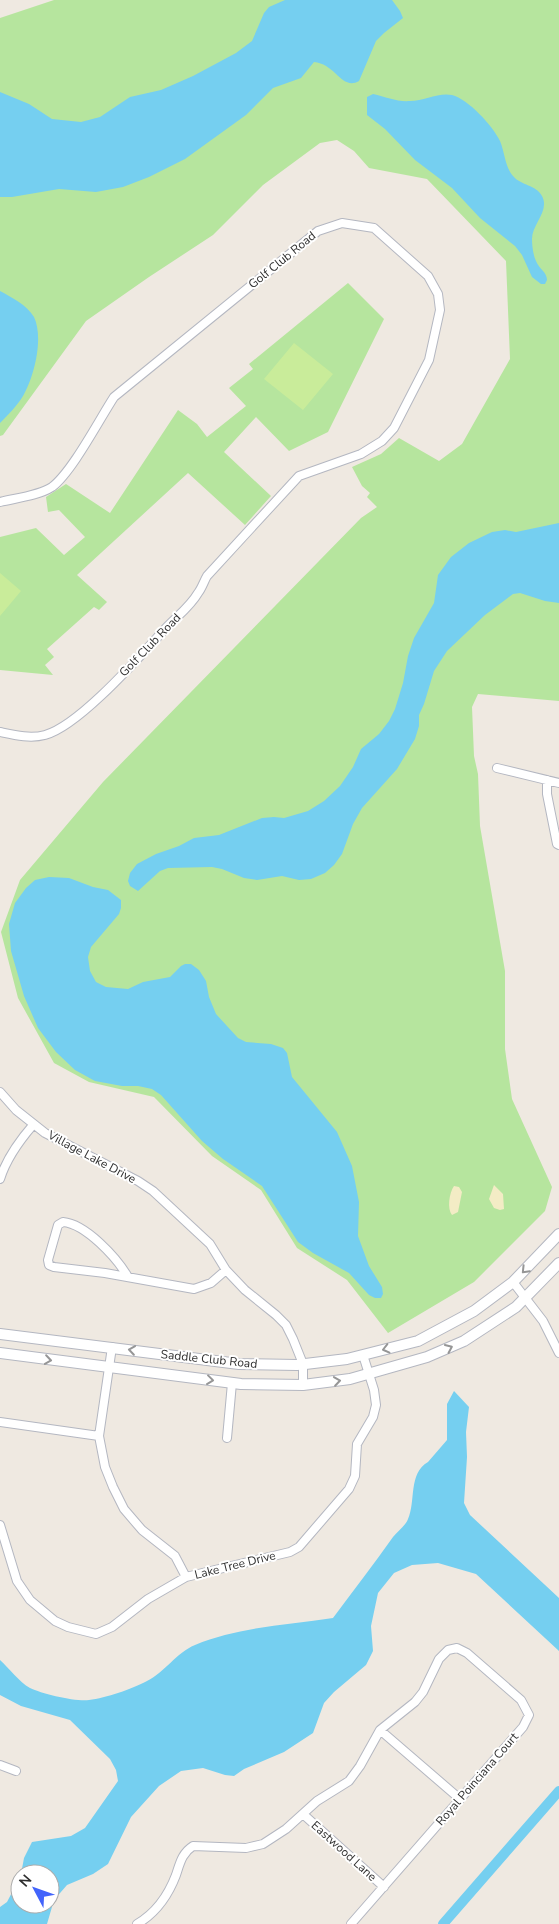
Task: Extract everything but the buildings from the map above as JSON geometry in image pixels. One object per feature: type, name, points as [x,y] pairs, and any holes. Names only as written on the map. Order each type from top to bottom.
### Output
[{"type":"street","name":"Golf Club Road","points":[[0,502],[52,487],[66,473],[114,397],[120,391],[318,231],[342,223],[374,228],[428,276],[438,294],[440,310],[429,360],[394,428],[382,441],[360,454],[300,476],[207,576],[198,593],[184,610],[137,660],[60,728],[46,735],[30,737],[0,732]]},
{"type":"street","points":[[497,768],[559,783]]},
{"type":"street","points":[[547,780],[547,794],[559,845]]},
{"type":"street","name":"Village Lake Drive","points":[[0,1092],[16,1110],[46,1133],[127,1174],[153,1191],[210,1244],[226,1270],[245,1290],[276,1314],[286,1326],[302,1364],[304,1385]]},
{"type":"street","points":[[0,1179],[24,1135],[33,1124]]},
{"type":"street","points":[[128,1277],[112,1254],[95,1239],[68,1223],[63,1222],[58,1226],[48,1260],[49,1265],[194,1289],[212,1283],[226,1270]]},
{"type":"street","name":"Saddle Club Road","points":[[0,1334],[239,1364],[302,1364],[347,1359],[418,1341],[474,1311],[513,1282],[559,1234]]},
{"type":"street","name":"Saddle Club Road","points":[[0,1353],[232,1383],[304,1385],[350,1379],[427,1357],[464,1341],[498,1320],[525,1298],[559,1263]]},
{"type":"street","points":[[513,1282],[543,1320],[559,1353]]},
{"type":"street","points":[[112,1347],[99,1436],[105,1467],[124,1509],[142,1530],[175,1556],[186,1577]]},
{"type":"street","name":"Lake Tree Drive","points":[[0,1525],[17,1581],[30,1600],[55,1622],[76,1630],[96,1634],[112,1628],[148,1599],[186,1577],[290,1552],[299,1547],[349,1488],[355,1476],[357,1444],[373,1417],[376,1405],[374,1390],[363,1355]]},
{"type":"street","name":"Saddle Club Road","points":[[228,1438],[232,1383]]},
{"type":"street","points":[[0,1422],[99,1436]]},
{"type":"street","name":"Royal Poinciana Court","points":[[351,1924],[523,1727],[529,1715],[521,1700],[467,1653],[457,1648],[448,1650],[439,1659],[423,1692],[414,1702],[380,1730]]},
{"type":"street","points":[[140,1923],[161,1904],[173,1882],[186,1850],[193,1846],[246,1848],[263,1844],[304,1815],[316,1802],[349,1781],[360,1766],[380,1730],[460,1799]]},
{"type":"street","points":[[0,1765],[16,1771]]},
{"type":"street","name":"Eastwood Lane","points":[[304,1815],[384,1887]]},
{"type":"green space","points":[[54,0],[559,0],[559,701],[478,694],[472,707],[480,826],[505,971],[505,1049],[512,1099],[552,1187],[545,1211],[474,1282],[388,1333],[347,1280],[297,1248],[261,1190],[212,1156],[154,1097],[89,1082],[54,1063],[18,998],[1,932],[20,880],[103,782],[361,518],[377,507],[367,497],[370,493],[362,486],[352,467],[381,454],[399,438],[439,461],[462,444],[510,359],[506,261],[427,179],[369,168],[354,151],[337,140],[320,143],[263,185],[213,235],[86,321],[3,435],[0,436],[0,18]]},
{"type":"green space","points":[[348,283],[384,319],[328,432],[289,451],[256,417],[224,452],[271,496],[245,525],[188,473],[77,575],[107,602],[99,610],[94,607],[47,649],[54,657],[45,665],[53,675],[0,670],[0,537],[36,528],[64,555],[85,537],[59,510],[48,512],[46,497],[66,484],[110,513],[178,410],[197,424],[207,437],[246,406],[229,388],[253,369],[249,364]]},
{"type":"green space","points":[[294,343],[333,374],[303,410],[264,379]]},
{"type":"green space","points":[[0,573],[21,591],[0,616]]},
{"type":"sand","points":[[494,1185],[503,1194],[504,1209],[494,1208],[489,1199]]},
{"type":"sand","points":[[454,1186],[459,1187],[462,1192],[458,1212],[452,1215],[449,1201]]},
{"type":"water","points":[[285,0],[392,0],[403,18],[376,41],[359,81],[348,83],[328,67],[314,62],[301,78],[273,88],[246,115],[185,159],[149,177],[123,187],[96,192],[59,189],[12,197],[0,197],[0,92],[29,104],[52,119],[81,122],[100,117],[130,97],[161,90],[193,76],[236,53],[252,41],[264,13],[269,7]]},
{"type":"water","points":[[373,94],[405,101],[415,101],[447,94],[452,95],[472,107],[486,121],[500,141],[511,173],[517,180],[536,190],[542,196],[544,207],[533,233],[532,241],[537,264],[547,277],[545,284],[541,284],[532,277],[522,255],[515,246],[480,218],[452,188],[415,160],[385,129],[367,115],[367,97]]},
{"type":"water","points":[[0,291],[19,302],[34,317],[37,326],[38,346],[34,368],[27,388],[18,403],[0,423]]},
{"type":"water","points":[[559,523],[559,603],[545,601],[520,593],[513,594],[485,615],[447,651],[434,671],[419,715],[419,726],[415,739],[397,769],[362,808],[353,824],[342,854],[325,873],[311,879],[299,880],[282,876],[257,880],[244,878],[212,867],[168,868],[160,871],[138,891],[130,886],[128,881],[130,873],[137,864],[156,854],[179,846],[194,838],[219,835],[262,818],[284,818],[308,811],[324,801],[340,786],[353,767],[361,749],[379,734],[389,721],[403,683],[408,656],[414,638],[434,603],[438,575],[451,557],[469,543],[492,532],[505,530],[516,532]]},
{"type":"water","points":[[49,877],[69,878],[93,887],[108,890],[121,900],[119,914],[91,947],[88,957],[90,971],[96,982],[106,987],[128,989],[143,982],[170,977],[181,966],[191,964],[199,970],[206,981],[209,997],[216,1014],[238,1038],[246,1042],[271,1044],[283,1048],[287,1053],[292,1077],[337,1132],[352,1166],[359,1202],[358,1236],[369,1266],[382,1287],[383,1294],[381,1298],[369,1295],[349,1273],[313,1253],[298,1242],[262,1186],[223,1159],[202,1141],[161,1095],[152,1089],[138,1086],[122,1086],[95,1081],[75,1070],[56,1052],[38,1028],[24,996],[11,951],[9,924],[15,903],[26,888],[35,880]]},
{"type":"water","points":[[454,1391],[469,1407],[466,1432],[467,1457],[464,1503],[470,1515],[559,1598],[559,1651],[476,1574],[438,1563],[412,1565],[394,1573],[378,1593],[371,1626],[373,1651],[366,1665],[324,1703],[313,1733],[284,1752],[244,1769],[234,1776],[203,1768],[181,1771],[159,1786],[131,1817],[108,1864],[93,1874],[67,1885],[60,1893],[60,1864],[23,1864],[32,1842],[71,1836],[85,1828],[118,1781],[116,1770],[110,1759],[70,1720],[21,1706],[0,1695],[0,1660],[18,1679],[30,1688],[60,1697],[89,1700],[119,1693],[147,1681],[188,1648],[211,1639],[245,1630],[333,1618],[407,1521],[418,1473],[447,1440],[447,1404]]},
{"type":"water","points":[[10,1896],[10,1914],[50,1914],[47,1924],[0,1924],[0,1907],[7,1902]]},
{"type":"waterway","points":[[443,1924],[559,1791]]}]
